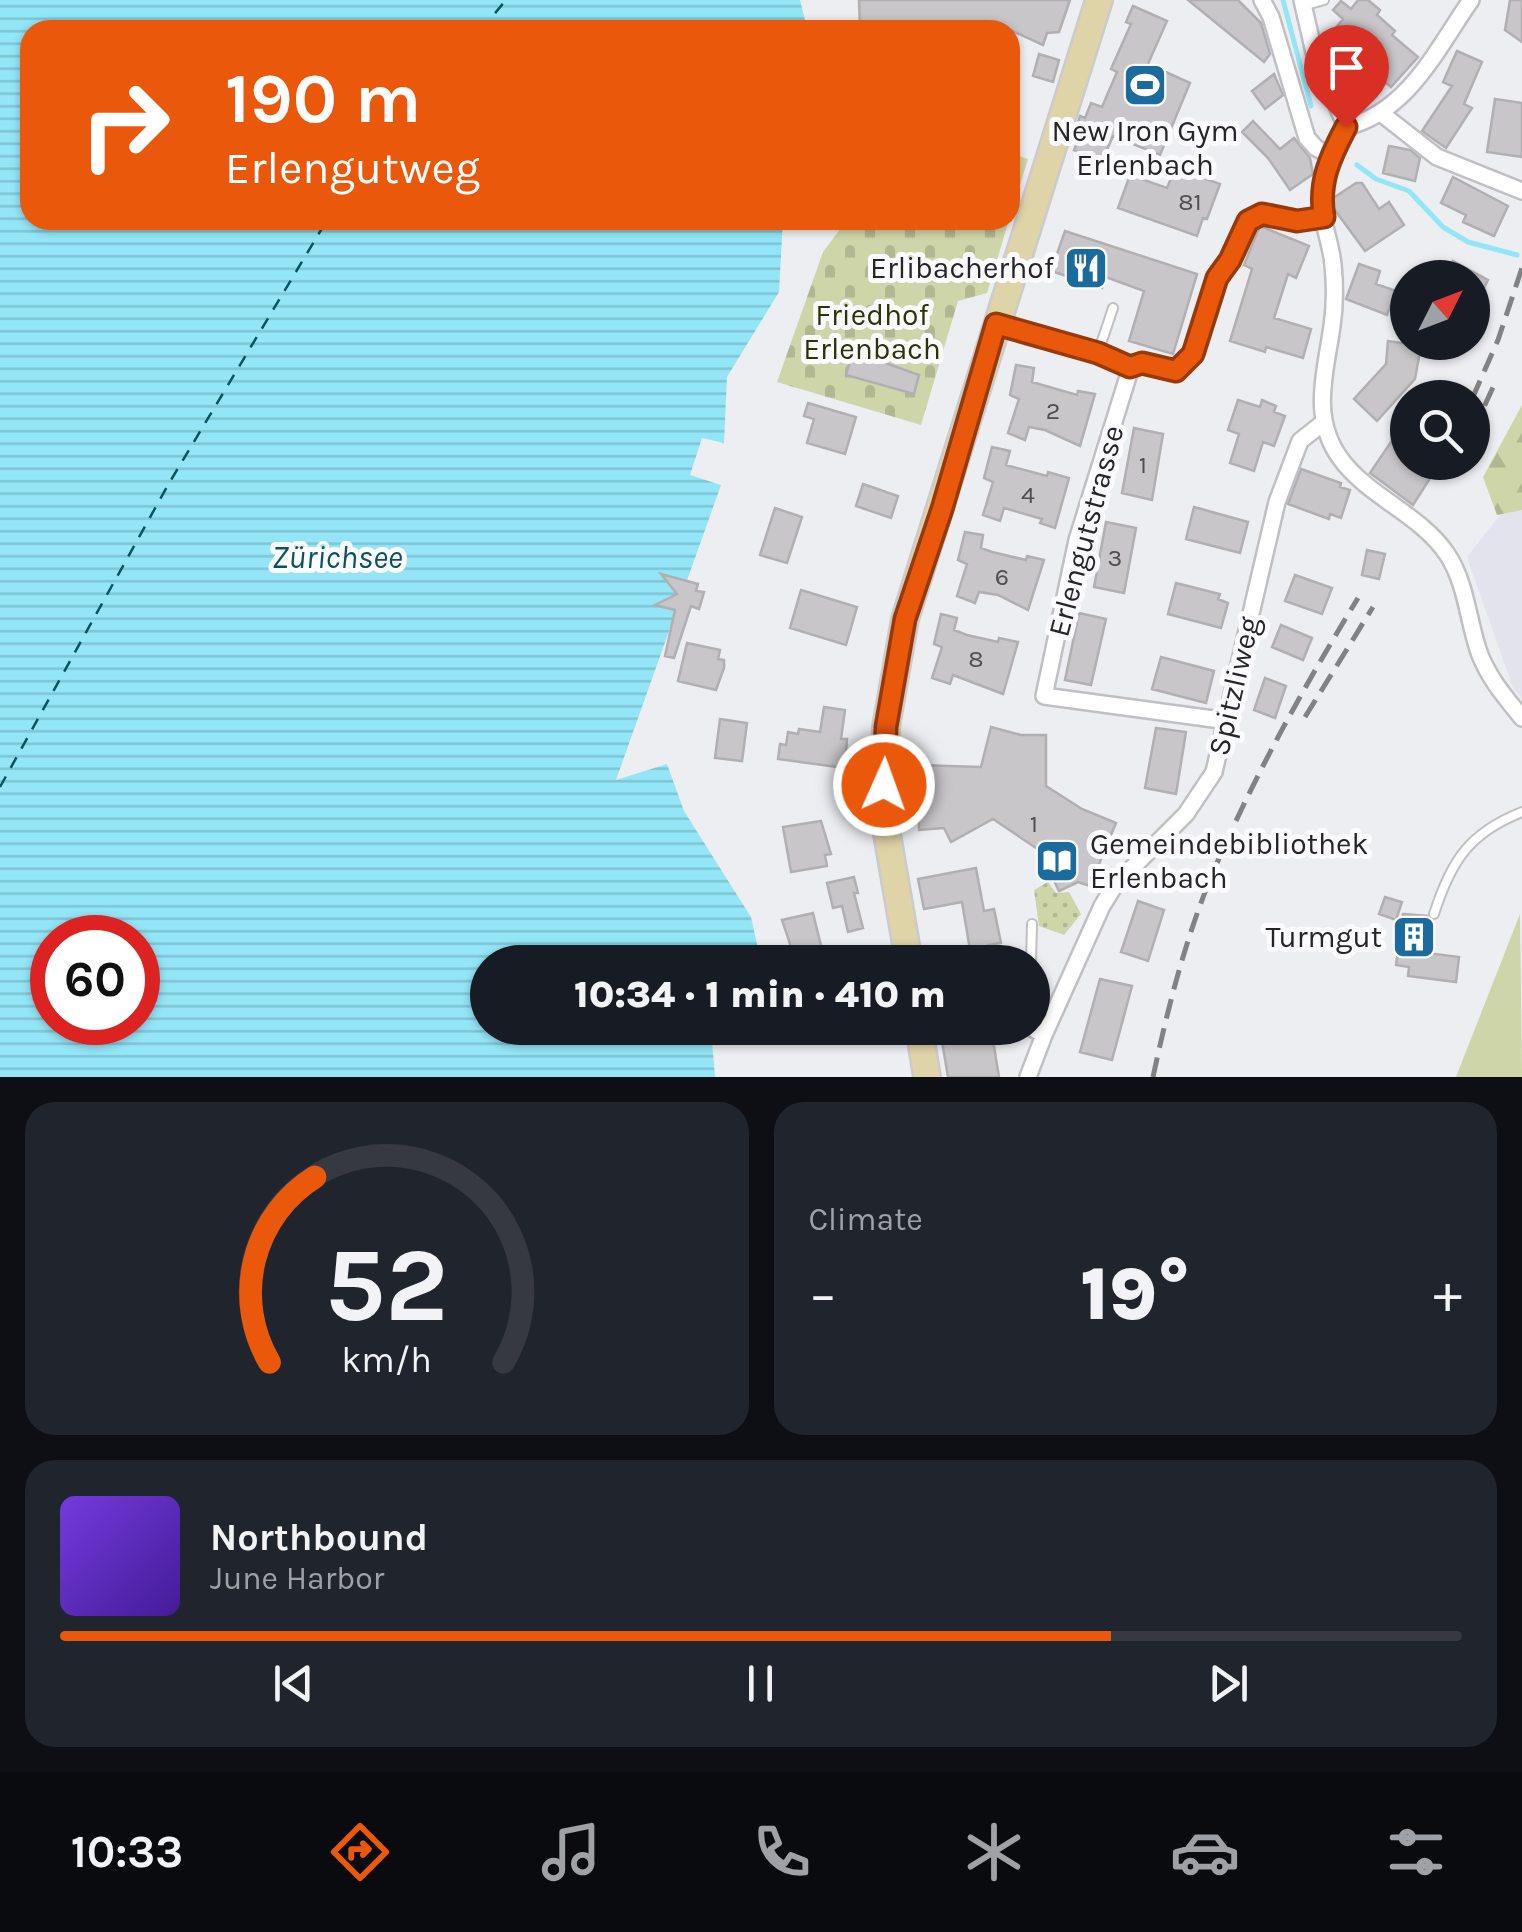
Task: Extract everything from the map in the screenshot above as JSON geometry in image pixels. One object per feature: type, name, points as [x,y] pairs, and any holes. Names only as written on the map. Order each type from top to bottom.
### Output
[{"type":"main road","points":[[905,945],[887,834],[884,785],[886,727],[905,619],[1099,0]]},
{"type":"main road","points":[[922,1045],[927,1077]]},
{"type":"street","points":[[1262,0],[1271,17],[1307,138],[1331,156]]},
{"type":"street","points":[[1471,0],[1421,72],[1382,114],[1346,127],[1331,156],[1321,190],[1334,267],[1333,324],[1321,396],[1324,422],[1346,466],[1433,538],[1447,555],[1480,655],[1495,685],[1522,718]]},
{"type":"street","points":[[1302,3],[1322,75],[1346,127]]},
{"type":"street","points":[[1382,114],[1437,157],[1522,190]]},
{"type":"street","points":[[996,324],[1098,353],[1130,367],[1142,363],[1176,371],[1193,354],[1217,278],[1248,221],[1262,214],[1297,221],[1324,217]]},
{"type":"street","name":"Erlengutstrasse","points":[[1130,367],[1078,540],[1044,696],[1228,720]]},
{"type":"street","name":"Spitzliweg","points":[[1050,1008],[1115,886],[1186,814],[1214,772],[1277,502],[1300,441],[1324,422]]},
{"type":"street","name":"Spitzliweg","points":[[1028,1077],[1035,1045]]},
{"type":"lane","points":[[1302,3],[1324,0]]},
{"type":"lane","points":[[1098,353],[1113,308]]},
{"type":"lane","points":[[1434,914],[1444,884],[1463,850],[1478,834],[1522,812]]},
{"type":"lane","points":[[1031,945],[1032,924]]},
{"type":"shaded area","points":[[1522,487],[1522,698],[1513,688],[1467,557]]},
{"type":"green space","points":[[1020,156],[1028,159],[1020,185]]},
{"type":"green space","name":"Friedhof Erlenbach","points":[[840,230],[1006,230],[987,293],[958,301],[921,425],[777,382],[823,252]]},
{"type":"green space","points":[[1522,405],[1522,510],[1497,515],[1484,480],[1490,480],[1490,464]]},
{"type":"green space","points":[[1048,882],[1056,893],[1069,892],[1081,914],[1064,935],[1039,926],[1034,890]]},
{"type":"green space","points":[[1520,914],[1522,1077],[1456,1077]]},
{"type":"water","name":"Zürichsee","points":[[0,0],[800,0],[805,20],[20,20],[20,230],[782,230],[779,292],[727,377],[724,443],[702,438],[690,475],[721,485],[616,780],[667,764],[684,811],[751,917],[757,945],[470,945],[470,1045],[712,1045],[715,1077],[0,1077]]},
{"type":"building","points":[[859,0],[1070,0],[1059,32],[1047,33],[1043,45],[1020,35],[1020,20],[860,20]]},
{"type":"building","points":[[1188,0],[1238,0],[1261,23],[1270,54],[1264,62]]},
{"type":"building","points":[[1358,0],[1368,0],[1380,10],[1377,15],[1395,31],[1392,35],[1418,57],[1391,87],[1368,67],[1363,73],[1342,54],[1351,44],[1334,30],[1343,19],[1333,10],[1341,1],[1351,9]]},
{"type":"building","points":[[1510,0],[1522,0],[1522,42],[1505,30]]},
{"type":"building","points":[[1133,6],[1167,21],[1148,64],[1190,83],[1160,155],[1113,136],[1103,159],[1095,155],[1093,158],[1074,150],[1077,143],[1072,140],[1080,116],[1085,118],[1091,103],[1102,107],[1117,72],[1111,69],[1131,24],[1126,22]]},
{"type":"building","points":[[1457,51],[1482,62],[1464,104],[1472,108],[1446,148],[1422,131],[1452,86],[1443,82]]},
{"type":"building","points":[[1039,54],[1059,60],[1053,82],[1033,76]]},
{"type":"building","points":[[1274,74],[1283,95],[1265,109],[1252,91]]},
{"type":"building","points":[[1495,99],[1522,103],[1522,157],[1487,152]]},
{"type":"building","points":[[1253,121],[1280,149],[1294,138],[1310,158],[1313,174],[1290,190],[1268,158],[1242,132]]},
{"type":"building","points":[[1389,146],[1410,150],[1420,158],[1415,181],[1383,173]]},
{"type":"building","points":[[1183,166],[1220,184],[1197,236],[1118,208],[1130,175],[1167,188],[1174,171],[1181,173]]},
{"type":"building","points":[[1453,177],[1508,206],[1494,236],[1463,222],[1466,215],[1441,203]]},
{"type":"building","points":[[1362,183],[1379,209],[1389,202],[1404,225],[1365,251],[1332,206],[1332,199]]},
{"type":"building","points":[[1260,226],[1309,246],[1296,278],[1288,274],[1274,318],[1311,329],[1303,358],[1230,341],[1252,269],[1244,265]]},
{"type":"building","points":[[1065,231],[1197,274],[1173,354],[1129,341],[1144,291],[1106,277],[1102,288],[1051,271]]},
{"type":"building","points":[[1359,264],[1380,271],[1376,284],[1390,289],[1387,315],[1346,299]]},
{"type":"building","points":[[1388,341],[1390,360],[1418,360],[1414,380],[1390,380],[1390,407],[1377,421],[1354,399],[1386,364]]},
{"type":"building","points":[[851,359],[880,361],[919,375],[914,394],[846,375]]},
{"type":"building","points":[[1016,365],[1034,368],[1032,382],[1077,395],[1078,391],[1095,394],[1080,446],[1029,427],[1025,440],[1008,433],[1019,399],[1010,395]]},
{"type":"building","points":[[1238,400],[1260,407],[1262,400],[1276,406],[1274,412],[1285,416],[1274,446],[1263,442],[1254,471],[1230,463],[1239,434],[1228,430]]},
{"type":"building","points":[[808,403],[856,417],[845,454],[807,443],[814,419],[804,416]]},
{"type":"building","points":[[1134,428],[1163,434],[1152,500],[1122,493]]},
{"type":"building","points":[[1390,443],[1390,480],[1429,480],[1413,505],[1370,473]]},
{"type":"building","points":[[992,447],[1010,451],[1006,465],[1069,478],[1055,528],[1040,523],[1042,519],[1004,508],[1000,521],[983,515],[993,482],[984,478]]},
{"type":"building","points":[[1301,469],[1350,490],[1341,518],[1330,514],[1329,519],[1288,504]]},
{"type":"building","points":[[863,484],[898,496],[891,518],[856,506]]},
{"type":"building","points":[[1194,507],[1248,522],[1240,553],[1186,539]]},
{"type":"building","points":[[775,508],[802,517],[787,563],[760,555]]},
{"type":"building","points":[[1106,522],[1136,528],[1124,593],[1094,587]]},
{"type":"building","points":[[965,532],[983,535],[981,548],[992,552],[1044,560],[1028,610],[998,595],[979,592],[975,603],[957,596],[967,564],[958,560]]},
{"type":"building","points":[[1367,550],[1385,554],[1379,579],[1362,575]]},
{"type":"building","points":[[661,574],[698,584],[696,591],[704,592],[699,609],[691,606],[674,658],[665,656],[675,610],[655,605],[677,594]]},
{"type":"building","points":[[1295,575],[1332,588],[1322,614],[1285,601]]},
{"type":"building","points":[[1176,583],[1220,594],[1218,599],[1228,603],[1221,628],[1168,614]]},
{"type":"building","points":[[801,590],[857,607],[846,645],[790,628]]},
{"type":"building","points":[[1079,613],[1106,619],[1091,685],[1065,680]]},
{"type":"building","points":[[941,614],[957,618],[954,630],[967,635],[1018,642],[1003,694],[953,675],[950,684],[932,678],[942,647],[934,644]]},
{"type":"building","points":[[1281,625],[1312,638],[1303,660],[1272,647]]},
{"type":"building","points":[[687,643],[720,650],[718,659],[724,660],[724,668],[716,690],[678,681]]},
{"type":"building","points":[[1161,657],[1214,671],[1206,703],[1152,689]]},
{"type":"building","points":[[1265,678],[1286,686],[1275,718],[1254,710]]},
{"type":"building","points":[[824,707],[845,710],[841,739],[847,739],[845,768],[778,759],[780,744],[786,745],[788,732],[820,732]]},
{"type":"building","points":[[720,719],[747,723],[742,761],[715,758]]},
{"type":"building","points":[[991,727],[1021,735],[1046,735],[1046,786],[1082,809],[1116,823],[1090,886],[1078,882],[1059,891],[1039,850],[993,819],[951,842],[944,828],[919,830],[918,765],[981,767]]},
{"type":"building","points":[[1156,728],[1186,732],[1176,794],[1145,788]]},
{"type":"building","points":[[821,821],[831,854],[825,855],[827,866],[791,872],[783,827]]},
{"type":"building","points":[[976,868],[984,911],[994,909],[1001,943],[969,945],[962,902],[924,909],[918,879]]},
{"type":"building","points":[[854,877],[863,928],[848,932],[842,906],[833,908],[827,883]]},
{"type":"building","points":[[1385,897],[1402,902],[1396,920],[1379,914]]},
{"type":"building","points":[[1138,901],[1164,910],[1148,961],[1121,952]]},
{"type":"building","points":[[813,913],[821,945],[790,945],[782,920]]},
{"type":"building","name":"Turmgut","points":[[1403,914],[1427,916],[1430,920],[1427,953],[1459,957],[1456,982],[1408,976],[1409,967],[1396,965]]},
{"type":"building","points":[[1100,979],[1132,986],[1112,1060],[1080,1052]]},
{"type":"building","points":[[943,1045],[994,1045],[999,1077],[948,1077]]},
{"type":"waterway","points":[[1283,0],[1311,106]]},
{"type":"waterway","points":[[1357,165],[1376,179],[1409,191],[1443,227],[1468,242],[1517,255]]},
{"type":"ferry route","points":[[489,20],[506,0]]},
{"type":"ferry route","points":[[0,787],[168,485],[321,230]]},
{"type":"railway","points":[[1480,380],[1522,268]]},
{"type":"railway","points":[[1490,394],[1495,383]]},
{"type":"railway","points":[[1153,1077],[1179,972],[1214,870],[1281,731],[1358,598]]},
{"type":"railway","points":[[1305,717],[1373,607]]},
{"type":"place","name":"New Iron Gym Erlenbach","points":[[1145,85]]},
{"type":"place","name":"Erlibacherhof","points":[[1086,268]]},
{"type":"place","name":"Gemeindebibliothek Erlenbach","points":[[1057,861]]},
{"type":"place","name":"Turmgut","points":[[1414,937]]},
{"type":"route","points":[[884,785],[884,742],[905,619],[996,324],[1098,353],[1130,367],[1142,363],[1176,371],[1193,354],[1217,278],[1248,221],[1262,214],[1297,221],[1324,217],[1321,190],[1328,163],[1346,127]]}]
